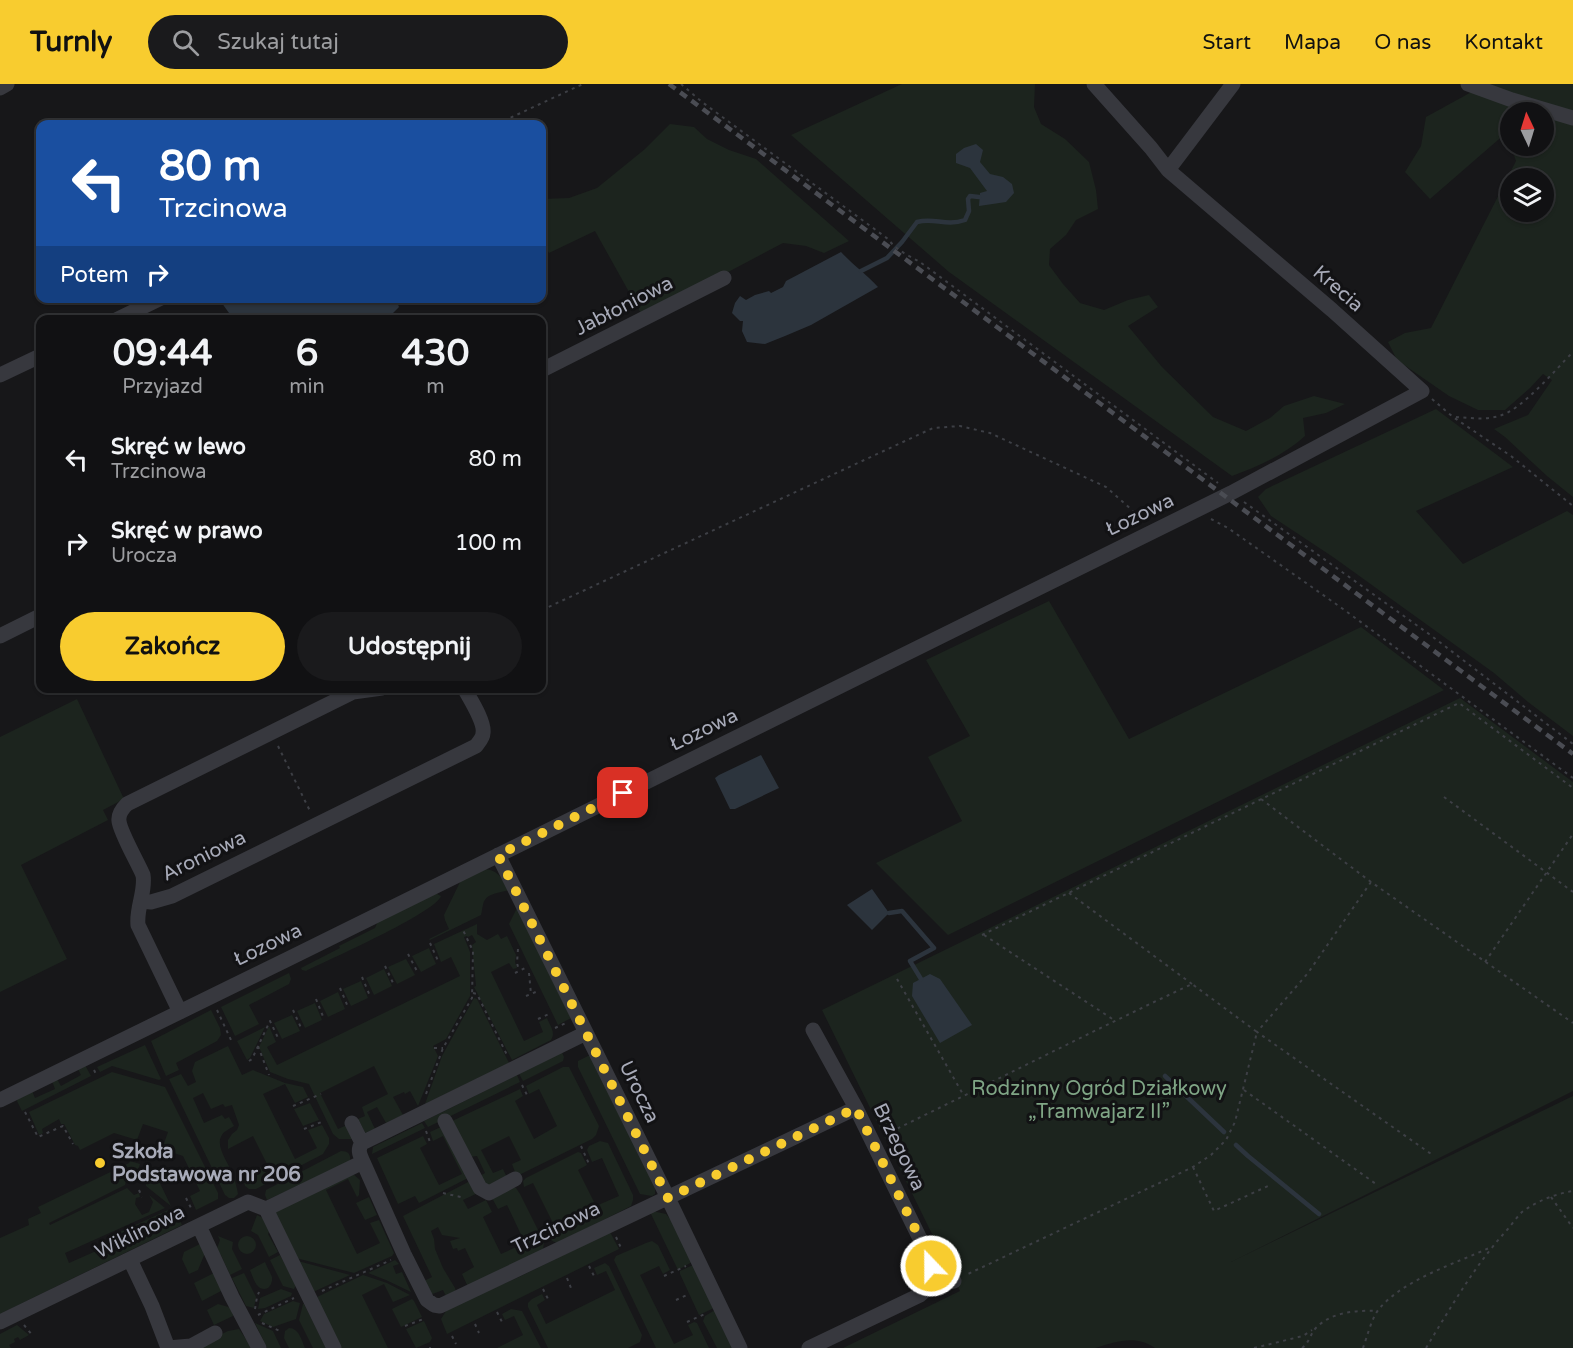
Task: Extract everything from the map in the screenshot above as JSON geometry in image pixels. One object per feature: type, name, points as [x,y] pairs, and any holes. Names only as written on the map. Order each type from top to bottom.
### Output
[{"type":"street","points":[[0,88],[7,84]]},
{"type":"street","name":"Krecia","points":[[1094,84],[1168,170],[1332,310],[1422,391]]},
{"type":"street","points":[[1168,170],[1233,84]]},
{"type":"street","points":[[1468,84],[1573,118]]},
{"type":"street","name":"Jabłoniowa","points":[[546,368],[724,279]]},
{"type":"street","points":[[126,315],[151,303]]},
{"type":"street","points":[[2,370],[36,357]]},
{"type":"street","name":"Łozowa","points":[[0,1100],[1150,534],[1422,391]]},
{"type":"street","points":[[0,636],[36,618]]},
{"type":"street","name":"Aroniowa","points":[[351,693],[122,808],[120,824],[143,874],[141,901],[151,902],[172,896],[476,746],[484,732],[482,723],[467,693]]},
{"type":"street","name":"Urocza","points":[[498,855],[740,1348]]},
{"type":"street","points":[[141,901],[138,925],[180,1012]]},
{"type":"street","name":"Brzegowa","points":[[813,1030],[856,1108],[926,1251],[932,1273],[930,1287]]},
{"type":"street","points":[[334,1348],[266,1209],[419,1114],[586,1033]]},
{"type":"street","name":"Trzcinowa","points":[[352,1123],[404,1254],[428,1300],[440,1306],[856,1108]]},
{"type":"street","points":[[446,1121],[480,1188],[489,1193],[515,1179]]},
{"type":"street","name":"Wiklinowa","points":[[0,1322],[248,1202],[266,1209]]},
{"type":"street","points":[[199,1226],[250,1319],[259,1348]]},
{"type":"street","points":[[131,1259],[168,1348],[191,1346],[215,1333]]},
{"type":"street","points":[[809,1348],[920,1295],[930,1287],[954,1281]]},
{"type":"path","points":[[506,120],[583,84]]},
{"type":"path","points":[[681,84],[702,102],[888,239],[904,254]]},
{"type":"path","points":[[1453,417],[1482,419],[1509,413],[1573,352]]},
{"type":"path","points":[[1422,391],[1453,417],[1503,450],[1573,506]]},
{"type":"path","points":[[546,608],[933,428],[960,426],[990,434],[1106,487],[1132,510],[1150,534]]},
{"type":"path","points":[[1195,511],[1228,528],[1343,609],[1573,778]]},
{"type":"path","points":[[1114,1020],[982,934],[1459,703],[1573,788]]},
{"type":"path","points":[[271,733],[316,825]]},
{"type":"path","points":[[1444,796],[1573,892]]},
{"type":"path","points":[[1261,799],[1371,882],[1573,1023]]},
{"type":"path","points":[[1485,962],[1573,834]]},
{"type":"path","points":[[954,1281],[1192,1167],[1211,1155],[1226,1140],[1235,1122],[1257,1032],[1308,974],[1371,882]]},
{"type":"path","points":[[1068,892],[1257,1032],[1434,1156]]},
{"type":"path","points":[[419,1114],[443,1048],[472,998],[472,951],[462,928]]},
{"type":"path","points":[[430,944],[439,963]]},
{"type":"path","points":[[518,949],[519,971]]},
{"type":"path","points":[[408,954],[418,973]]},
{"type":"path","points":[[385,966],[394,985]]},
{"type":"path","points":[[515,973],[527,967]]},
{"type":"path","points":[[529,973],[531,994]]},
{"type":"path","points":[[362,977],[370,996]]},
{"type":"path","points":[[897,979],[964,1096]]},
{"type":"path","points":[[884,1135],[1114,1020],[1192,984]]},
{"type":"path","points":[[340,988],[348,1007]]},
{"type":"path","points":[[526,996],[538,991]]},
{"type":"path","points":[[473,993],[477,994],[513,1069]]},
{"type":"path","points":[[316,999],[324,1019]]},
{"type":"path","points":[[216,1008],[231,1040]]},
{"type":"path","points":[[293,1010],[302,1030]]},
{"type":"path","points":[[537,1019],[549,1014]]},
{"type":"path","points":[[249,1061],[270,1021],[279,1040]]},
{"type":"path","points":[[258,1046],[269,1075]]},
{"type":"path","points":[[434,1048],[443,1048]]},
{"type":"path","points":[[522,1085],[527,1095]]},
{"type":"path","points":[[1243,1090],[1376,1184]]},
{"type":"path","points":[[293,1106],[321,1094]]},
{"type":"path","points":[[25,1112],[38,1137],[63,1126],[73,1144]]},
{"type":"path","points":[[304,1129],[324,1121]]},
{"type":"path","points":[[426,1131],[430,1142]]},
{"type":"path","points":[[581,1146],[590,1164]]},
{"type":"path","points":[[1192,1167],[1214,1211],[1268,1186]]},
{"type":"path","points":[[139,1190],[142,1197]]},
{"type":"path","points":[[1426,1348],[1454,1301],[1491,1247],[1522,1213],[1540,1201],[1573,1191]]},
{"type":"path","points":[[442,1193],[465,1198]]},
{"type":"path","points":[[1551,1197],[1573,1228]]},
{"type":"path","points":[[186,1198],[192,1210]]},
{"type":"path","points":[[1363,1348],[1377,1311],[1410,1284],[1491,1247]]},
{"type":"path","points":[[250,1319],[294,1298],[308,1294],[315,1295],[404,1254]]},
{"type":"path","points":[[664,1276],[692,1263]]},
{"type":"path","points":[[589,1266],[594,1276]]},
{"type":"path","points":[[567,1278],[571,1288]]},
{"type":"path","points":[[543,1289],[548,1299]]},
{"type":"path","points":[[250,1319],[259,1292]]},
{"type":"path","points":[[676,1300],[687,1295]]},
{"type":"path","points":[[687,1322],[714,1309]]},
{"type":"path","points":[[1254,1348],[1303,1336],[1328,1319],[1343,1313],[1357,1310],[1377,1311]]},
{"type":"path","points":[[497,1312],[502,1322]]},
{"type":"path","points":[[405,1326],[426,1318]]},
{"type":"path","points":[[250,1319],[280,1331]]},
{"type":"path","points":[[21,1320],[33,1335]]},
{"type":"path","points":[[475,1324],[479,1333]]},
{"type":"path","points":[[1302,1348],[1315,1329]]},
{"type":"path","points":[[452,1336],[456,1344]]},
{"type":"green space","points":[[902,84],[1035,84],[1034,107],[1041,124],[1065,139],[1089,162],[1098,209],[1076,220],[1066,235],[1050,249],[1049,265],[1080,303],[1104,310],[1128,300],[1149,295],[1158,307],[1128,326],[1162,367],[1213,417],[1246,431],[1270,418],[1284,406],[1314,396],[1345,404],[1326,413],[1303,418],[1305,436],[1297,443],[1271,459],[1232,476],[949,272],[791,135]]},
{"type":"green space","points":[[1486,84],[1573,84],[1573,497],[1494,429],[1528,415],[1552,380],[1543,374],[1505,410],[1478,410],[1449,396],[1397,360],[1388,342],[1405,333],[1431,328],[1500,192],[1500,222],[1554,222],[1554,168],[1512,168],[1516,161],[1514,156],[1554,156],[1554,102],[1500,102],[1500,138],[1430,199],[1405,172],[1421,146],[1426,117]]},
{"type":"green space","points":[[670,124],[694,127],[707,139],[729,150],[756,159],[849,241],[824,253],[806,246],[783,243],[643,317],[595,231],[549,253],[546,247],[546,199],[569,198],[597,188],[645,149]]},
{"type":"green space","points":[[1436,409],[1513,467],[1416,511],[1463,564],[1567,511],[1573,515],[1573,736],[1494,673],[1333,557],[1271,516],[1258,497],[1266,489]]},
{"type":"green space","points":[[1049,601],[1129,739],[1361,627],[1444,690],[948,935],[876,863],[962,821],[928,757],[970,736],[926,660]]},
{"type":"green space","name":"Rodzinny Ogród Działkowy „Tramwajarz II”","points":[[1460,698],[1573,782],[1573,1091],[1231,1262],[1573,1096],[1573,1348],[1155,1348],[1140,1341],[1125,1340],[1095,1348],[843,1348],[960,1291],[822,1010]]},
{"type":"green space","points":[[77,699],[124,799],[103,810],[108,820],[21,865],[67,959],[0,992],[0,737]]},
{"type":"green space","points":[[484,869],[497,873],[509,890],[487,898],[484,901],[481,915],[430,940],[449,929],[444,915],[461,880]]},
{"type":"green space","points":[[435,893],[441,896],[434,904],[401,924],[306,971],[302,970],[301,968],[340,948],[339,946],[375,928],[378,921]]},
{"type":"green space","points":[[517,908],[571,1018],[558,1025],[509,924]]},
{"type":"green space","points":[[477,924],[477,934],[487,940],[498,934],[501,939],[507,936],[516,955],[517,968],[513,969],[509,963],[491,972],[524,1041],[543,1032],[539,1022],[547,1018],[553,1032],[551,1040],[512,1060],[474,987],[476,986],[472,945],[476,942],[472,935],[464,937],[470,952],[470,996],[446,1039],[433,1046],[438,1056],[418,1106],[410,1091],[393,1097],[403,1115],[386,1123],[377,1107],[367,1112],[375,1129],[365,1133],[358,1119],[365,1116],[362,1107],[388,1094],[374,1066],[320,1093],[338,1129],[347,1125],[353,1136],[352,1139],[339,1139],[333,1134],[309,1084],[270,1072],[259,1047],[269,1026],[276,1042],[267,1047],[277,1065],[460,976],[451,957],[441,962],[434,944]]},
{"type":"green space","points":[[429,948],[436,964],[421,972],[412,956]]},
{"type":"green space","points":[[406,959],[415,975],[397,984],[388,967]]},
{"type":"green space","points":[[384,969],[392,986],[374,995],[366,978]]},
{"type":"green space","points":[[289,973],[291,979],[289,984],[249,1005],[259,1024],[235,1036],[221,1007]]},
{"type":"green space","points":[[361,981],[368,998],[351,1006],[343,989]]},
{"type":"green space","points":[[338,992],[345,1009],[328,1017],[320,1001]]},
{"type":"green space","points":[[474,998],[477,999],[509,1063],[425,1104],[442,1056]]},
{"type":"green space","points":[[315,1003],[322,1020],[305,1028],[297,1011]]},
{"type":"green space","points":[[211,1010],[220,1028],[221,1035],[217,1041],[176,1063],[179,1070],[166,1076],[151,1041]]},
{"type":"green space","points":[[292,1015],[300,1031],[282,1039],[274,1023]]},
{"type":"green space","points":[[265,1027],[250,1058],[247,1060],[237,1041]]},
{"type":"green space","points":[[145,1045],[161,1079],[159,1080],[112,1066],[100,1072],[97,1067]]},
{"type":"green space","points":[[228,1046],[242,1075],[253,1070],[285,1083],[303,1087],[308,1097],[295,1103],[285,1084],[263,1094],[295,1159],[317,1148],[308,1130],[322,1125],[329,1138],[329,1144],[323,1154],[256,1189],[249,1189],[245,1186],[243,1177],[267,1164],[253,1136],[228,1149],[228,1140],[239,1125],[232,1105],[225,1107],[223,1104],[211,1109],[203,1093],[193,1098],[204,1123],[222,1115],[225,1119],[229,1117],[234,1126],[223,1134],[220,1144],[236,1184],[238,1194],[234,1198],[225,1195],[169,1079],[181,1074],[188,1086],[196,1082],[192,1071],[195,1062]]},
{"type":"green space","points":[[561,1050],[563,1061],[523,1081],[519,1074]]},
{"type":"green space","points":[[590,1055],[655,1186],[655,1194],[652,1196],[640,1194],[578,1067],[578,1061]]},
{"type":"green space","points":[[85,1065],[91,1076],[22,1111],[17,1101],[18,1098],[32,1091],[35,1098],[55,1089],[52,1081],[57,1079],[61,1086],[81,1075],[78,1069]]},
{"type":"green space","points":[[563,1067],[569,1067],[599,1126],[596,1135],[519,1175],[512,1164],[521,1160],[509,1136],[481,1150],[493,1173],[503,1169],[508,1180],[490,1188],[478,1177],[485,1173],[477,1156],[469,1157],[450,1122],[520,1089],[523,1096],[515,1101],[534,1139],[557,1126],[539,1089],[529,1094],[526,1086]]},
{"type":"green space","points":[[112,1072],[165,1087],[218,1193],[218,1199],[196,1210],[190,1196],[200,1191],[183,1156],[162,1149],[168,1132],[143,1124],[137,1140],[114,1133],[80,1150],[59,1119],[42,1129],[43,1133],[39,1135],[29,1112]]},
{"type":"green space","points":[[517,1075],[520,1082],[428,1127],[424,1121]]},
{"type":"green space","points":[[310,1103],[319,1120],[303,1126],[294,1109]]},
{"type":"green space","points":[[422,1123],[425,1128],[372,1154],[373,1147]]},
{"type":"green space","points":[[443,1126],[470,1177],[419,1203],[415,1196],[398,1204],[377,1158],[423,1136],[427,1144],[420,1148],[439,1185],[462,1174],[443,1136],[433,1141],[430,1132]]},
{"type":"green space","points":[[600,1141],[608,1143],[633,1195],[631,1206],[558,1243],[555,1242],[548,1236],[557,1231],[533,1183],[524,1187],[523,1181],[578,1152],[581,1153],[587,1165],[578,1170],[596,1206],[619,1196],[602,1158],[592,1162],[587,1150],[589,1146]]},
{"type":"green space","points":[[341,1151],[349,1154],[350,1162],[267,1200],[266,1190]]},
{"type":"green space","points":[[130,1161],[140,1164],[137,1173],[133,1172],[127,1177],[125,1185],[49,1223],[50,1225],[127,1188],[134,1195],[139,1193],[140,1197],[136,1198],[135,1204],[142,1215],[149,1212],[153,1202],[149,1195],[165,1208],[65,1253],[69,1263],[112,1244],[109,1237],[168,1210],[186,1215],[179,1218],[182,1225],[0,1314],[0,1238],[29,1225],[28,1219],[41,1213],[38,1207]]},
{"type":"green space","points":[[145,1166],[154,1169],[171,1206],[146,1186],[141,1176]]},
{"type":"green space","points":[[353,1174],[360,1180],[357,1197],[348,1179],[326,1190],[357,1254],[380,1243],[370,1223],[379,1220],[394,1253],[392,1256],[354,1273],[296,1258],[275,1216],[276,1209]]},
{"type":"green space","points":[[472,1180],[480,1192],[463,1200],[468,1209],[486,1200],[492,1212],[483,1217],[501,1254],[525,1243],[507,1205],[498,1209],[492,1198],[509,1186],[516,1188],[520,1194],[544,1242],[543,1250],[468,1287],[462,1274],[474,1267],[465,1248],[458,1251],[457,1248],[453,1249],[450,1241],[460,1238],[442,1235],[438,1227],[431,1231],[435,1249],[456,1292],[446,1296],[443,1290],[430,1295],[422,1282],[432,1277],[403,1216]]},
{"type":"green space","points":[[369,1197],[377,1215],[365,1220],[356,1203]]},
{"type":"green space","points":[[650,1212],[666,1214],[671,1220],[692,1262],[678,1270]]},
{"type":"green space","points":[[257,1215],[263,1218],[271,1228],[268,1234],[278,1252],[269,1257],[258,1235],[251,1231]]},
{"type":"green space","points":[[610,1232],[619,1249],[447,1334],[441,1319],[448,1308],[519,1277]]},
{"type":"green space","points":[[218,1236],[233,1242],[232,1249],[242,1269],[230,1275],[221,1255],[216,1251],[220,1240]]},
{"type":"green space","points":[[247,1236],[253,1239],[256,1245],[253,1251],[247,1254],[241,1251],[238,1245],[241,1239]]},
{"type":"green space","points":[[652,1241],[658,1245],[670,1270],[663,1274],[659,1266],[640,1275],[674,1344],[693,1335],[688,1325],[694,1322],[697,1323],[709,1348],[656,1348],[614,1260],[616,1256]]},
{"type":"green space","points":[[200,1244],[205,1253],[198,1270],[189,1274],[182,1259],[184,1252]]},
{"type":"green space","points":[[280,1255],[296,1285],[294,1289],[283,1286],[270,1260]]},
{"type":"green space","points":[[395,1260],[399,1264],[393,1266],[396,1274],[402,1272],[411,1292],[368,1273]]},
{"type":"green space","points":[[298,1261],[350,1275],[313,1292]]},
{"type":"green space","points":[[265,1262],[272,1280],[269,1287],[263,1289],[257,1285],[250,1270]]},
{"type":"green space","points":[[605,1263],[609,1266],[642,1335],[640,1342],[628,1348],[548,1348],[528,1303],[542,1294],[545,1300],[537,1305],[546,1324],[615,1290],[606,1271],[597,1275],[594,1268]]},
{"type":"green space","points":[[693,1265],[714,1308],[699,1315],[680,1274],[680,1271]]},
{"type":"green space","points":[[214,1273],[223,1290],[202,1301],[194,1283]]},
{"type":"green space","points":[[244,1273],[256,1297],[254,1308],[246,1306],[232,1278]]},
{"type":"green space","points":[[363,1275],[387,1283],[410,1295],[393,1302],[384,1284],[362,1295],[388,1348],[340,1348],[317,1297]]},
{"type":"green space","points":[[281,1289],[292,1293],[291,1296],[258,1309],[260,1298]]},
{"type":"green space","points":[[412,1299],[422,1317],[401,1327],[392,1309]]},
{"type":"green space","points":[[293,1301],[300,1303],[296,1319],[273,1327],[260,1321],[264,1314]]},
{"type":"green space","points":[[218,1304],[232,1308],[233,1316],[214,1325],[207,1310]]},
{"type":"green space","points":[[303,1304],[326,1348],[313,1348],[299,1320]]},
{"type":"green space","points":[[511,1309],[522,1311],[541,1348],[497,1348],[523,1335],[514,1316],[505,1320],[502,1314]]},
{"type":"green space","points":[[715,1310],[734,1348],[717,1348],[703,1321],[705,1316]]},
{"type":"green space","points":[[424,1321],[432,1338],[430,1342],[416,1348],[406,1329]]},
{"type":"green space","points":[[255,1323],[273,1331],[281,1348],[267,1348]]},
{"type":"green space","points":[[17,1325],[29,1335],[20,1340],[18,1337],[14,1339],[15,1342],[9,1345],[11,1348],[0,1348],[0,1334]]},
{"type":"green space","points":[[289,1328],[298,1332],[305,1348],[289,1348],[284,1338],[285,1331]]},
{"type":"green space","points":[[239,1329],[252,1348],[194,1348],[228,1331]]},
{"type":"shaded area","points":[[976,144],[983,150],[980,162],[990,174],[1003,177],[1012,184],[1014,193],[1006,202],[979,206],[980,193],[987,191],[970,168],[956,163],[956,154]]},
{"type":"shaded area","points":[[841,252],[878,287],[811,325],[785,336],[765,344],[747,342],[742,331],[743,321],[732,313],[740,296],[746,300],[769,291],[771,293],[783,287],[786,281]]},
{"type":"shaded area","points":[[222,303],[398,303],[399,307],[390,315],[230,315]]},
{"type":"shaded area","points":[[761,755],[779,788],[735,809],[730,809],[715,778]]},
{"type":"shaded area","points":[[872,889],[889,913],[872,930],[847,905]]},
{"type":"shaded area","points":[[930,974],[940,979],[972,1025],[940,1043],[912,996],[913,983]]},
{"type":"waterway","points":[[861,271],[887,258],[917,222],[952,223],[965,220],[969,211],[968,199],[970,196],[979,197]]},
{"type":"waterway","points":[[889,913],[902,911],[934,948],[910,961],[921,979]]},
{"type":"waterway","points":[[1165,1076],[1224,1132]]},
{"type":"waterway","points":[[1236,1145],[1319,1214]]},
{"type":"railway","points":[[669,84],[1573,754]]},
{"type":"place","name":"Szkoła Podstawowa nr 206","points":[[100,1163]]},
{"type":"route","points":[[623,793],[498,855],[668,1198],[856,1108],[926,1251],[931,1266]]}]
